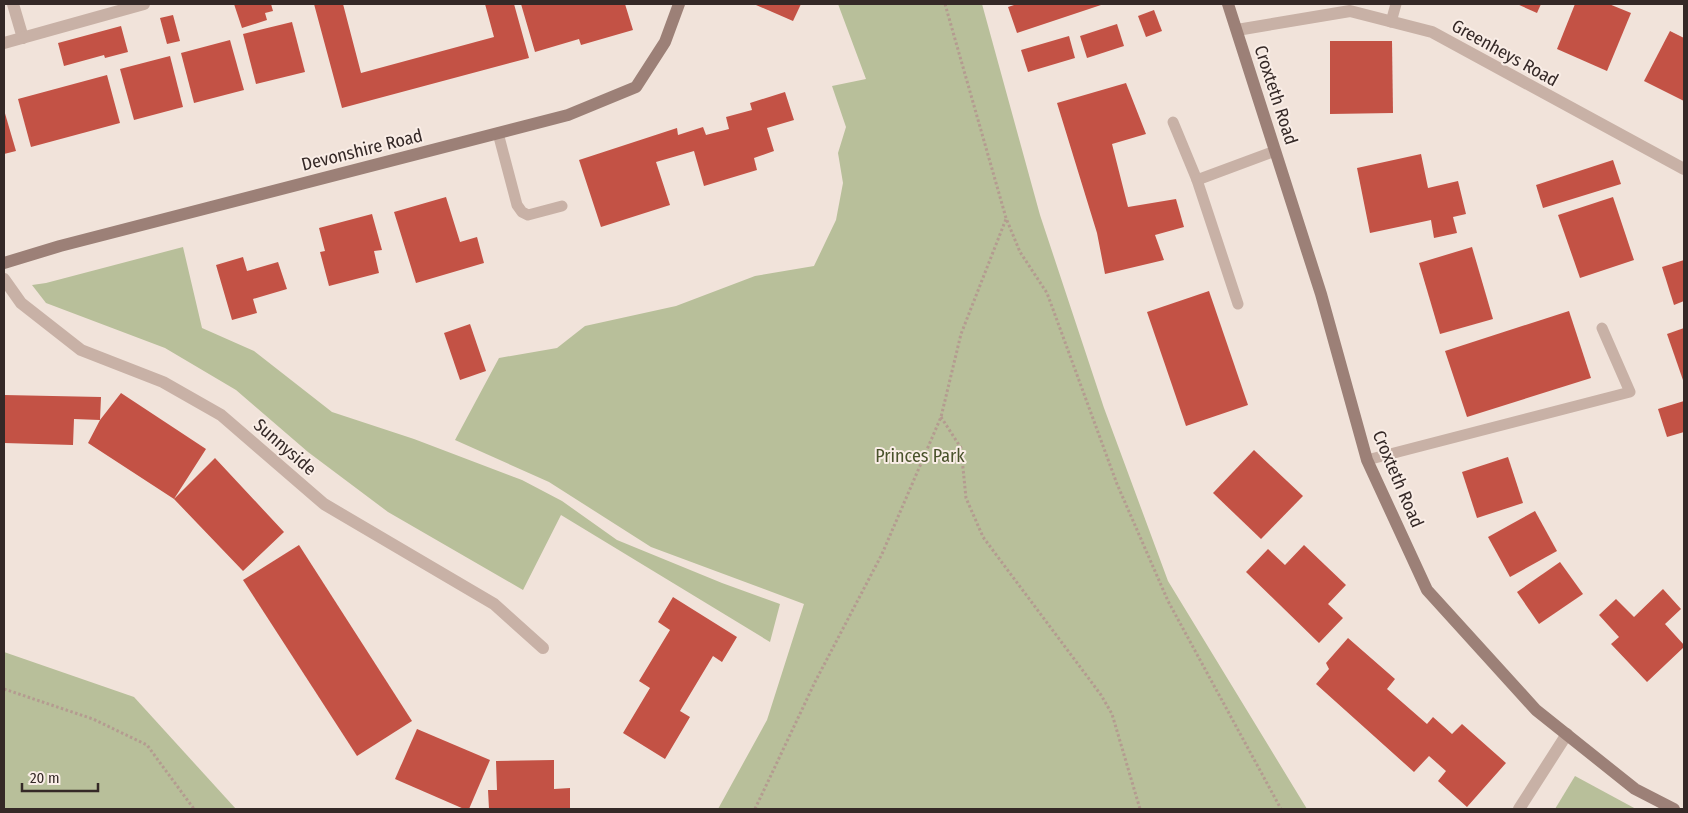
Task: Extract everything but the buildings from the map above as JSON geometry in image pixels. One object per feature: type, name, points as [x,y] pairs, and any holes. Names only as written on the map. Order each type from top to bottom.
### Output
[{"type":"main road","name":"Devonshire Road","points":[[4,263],[60,246],[568,115],[636,87],[665,42],[679,4]]},
{"type":"main road","name":"Croxteth Road","points":[[1228,4],[1321,294],[1367,460],[1428,590],[1536,710],[1636,789],[1674,809]]},
{"type":"street","points":[[13,4],[23,38]]},
{"type":"street","points":[[4,43],[144,4]]},
{"type":"street","name":"Greenheys Road","points":[[1237,30],[1350,12],[1432,32],[1684,169]]},
{"type":"street","name":"Sunnyside","points":[[4,279],[21,303],[81,350],[163,382],[221,415],[324,504],[494,604],[543,648]]},
{"type":"street","points":[[1519,809],[1567,734]]},
{"type":"lane","points":[[1391,22],[1396,4]]},
{"type":"lane","points":[[1173,122],[1197,180],[1238,304]]},
{"type":"lane","points":[[498,133],[516,205],[522,212],[528,215],[562,206]]},
{"type":"lane","points":[[1197,180],[1275,151]]},
{"type":"lane","points":[[1367,460],[1630,392],[1602,328]]},
{"type":"path","points":[[945,4],[1006,218],[1020,252],[1048,293],[1117,484],[1168,601],[1281,809]]},
{"type":"path","points":[[755,809],[815,682],[882,554],[941,417],[961,334],[1006,218]]},
{"type":"path","points":[[941,417],[961,448],[966,498],[983,537],[1101,695],[1112,714],[1140,809]]},
{"type":"path","points":[[4,689],[93,718],[147,744],[194,809]]},
{"type":"green space","name":"Princes Park","points":[[838,4],[982,4],[1040,215],[1104,408],[1168,581],[1307,809],[718,809],[767,720],[804,604],[651,547],[549,482],[455,440],[499,358],[557,348],[585,326],[676,306],[755,276],[814,266],[836,220],[843,183],[838,153],[846,127],[832,86],[866,79]]},
{"type":"green space","points":[[183,247],[202,328],[254,351],[332,412],[414,439],[522,480],[562,501],[617,540],[722,583],[780,604],[770,642],[561,515],[523,590],[388,512],[308,452],[236,390],[165,348],[46,303],[32,285]]},
{"type":"green space","points":[[4,652],[134,697],[236,809],[4,809]]},
{"type":"green space","points":[[1575,776],[1636,809],[1555,809]]}]
